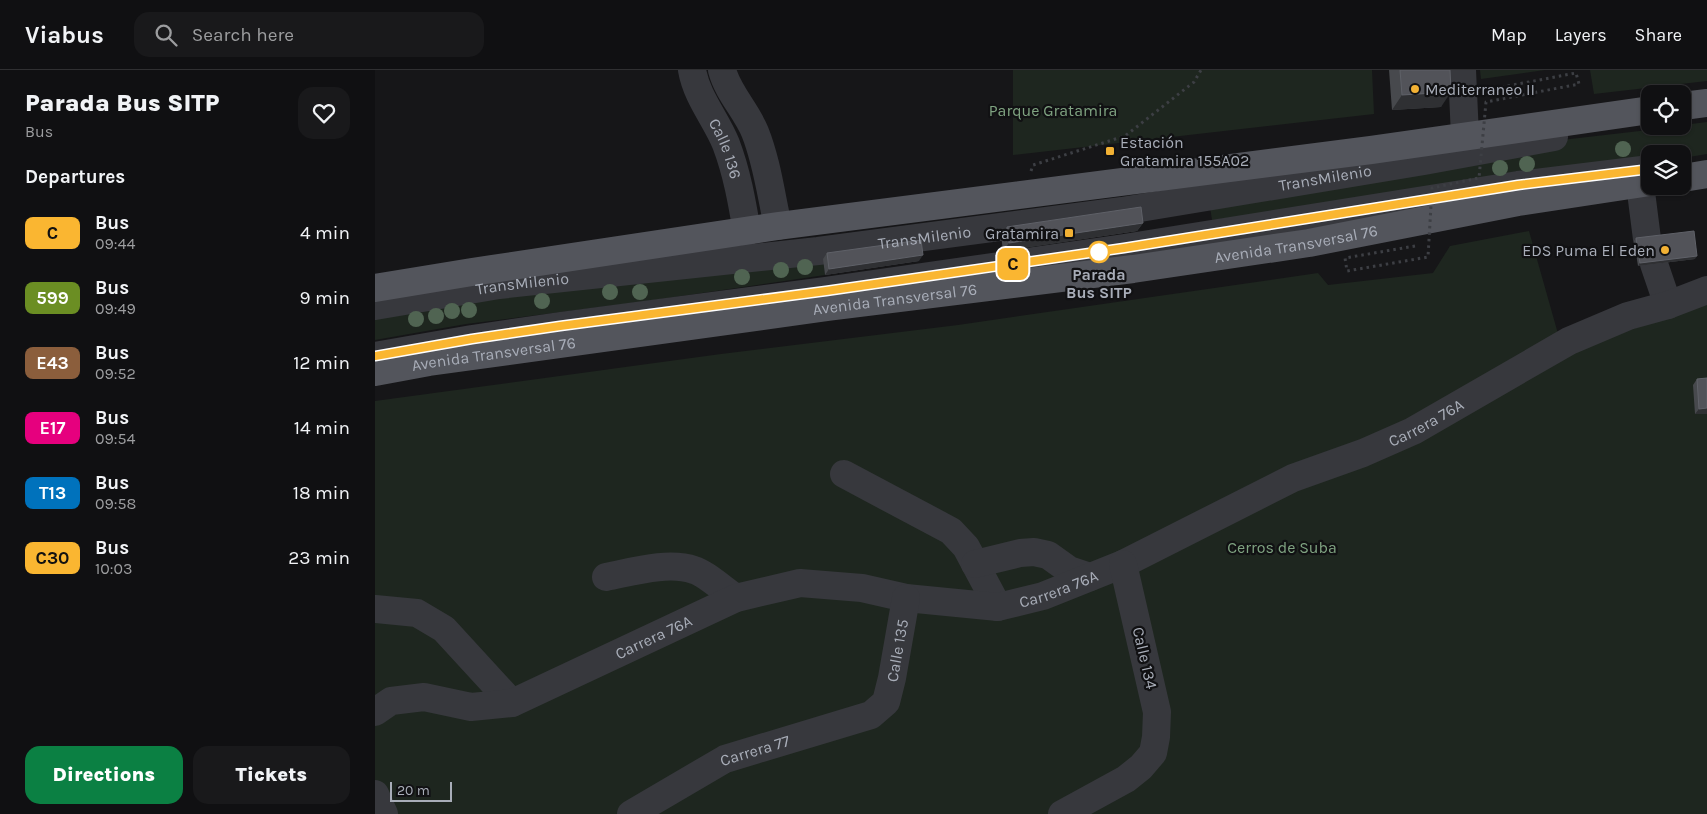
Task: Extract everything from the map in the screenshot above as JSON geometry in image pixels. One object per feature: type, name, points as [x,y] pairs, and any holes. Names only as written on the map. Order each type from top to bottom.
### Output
[{"type":"main road","points":[[1691,105],[1707,103]]},
{"type":"main road","points":[[375,288],[778,226],[1371,150],[1641,111]]},
{"type":"main road","points":[[1691,177],[1707,174]]},
{"type":"main road","name":"Avenida Transversal 76","points":[[375,372],[429,362],[818,309],[1133,269],[1309,243],[1641,179]]},
{"type":"street","name":"Calle 136","points":[[692,70],[702,100],[725,142],[731,159],[740,188],[747,232]]},
{"type":"street","name":"Calle 136","points":[[722,70],[731,91],[755,131],[761,149],[778,226]]},
{"type":"street","points":[[1462,70],[1465,136]]},
{"type":"street","points":[[1691,118],[1707,116]]},
{"type":"street","name":"TransMilenio","points":[[375,306],[499,285],[818,251],[1122,211],[1424,161],[1530,140],[1641,125]]},
{"type":"street","points":[[1691,163],[1707,161]]},
{"type":"street","points":[[375,356],[550,327],[826,291],[1124,248],[1518,185],[1641,178]]},
{"type":"street","points":[[1648,195],[1650,252],[1668,304]]},
{"type":"street","name":"Carrera 76A","points":[[375,712],[391,701],[424,697],[471,707],[512,703],[736,598],[800,583],[862,588],[907,598],[998,607],[1043,596],[1123,564],[1293,478],[1363,453],[1413,431],[1569,341],[1630,326],[1668,304],[1707,290]]},
{"type":"street","points":[[844,474],[951,531],[967,548],[998,607]]},
{"type":"street","points":[[975,564],[1020,553],[1034,552],[1048,555],[1069,570],[1090,577]]},
{"type":"street","name":"Calle 134","points":[[1061,814],[1127,779],[1153,753],[1156,738],[1157,712],[1123,564]]},
{"type":"street","points":[[606,577],[655,568],[680,567],[696,570],[736,598]]},
{"type":"street","name":"Calle 135","points":[[886,702],[907,598]]},
{"type":"street","points":[[375,609],[417,614],[444,629],[512,703]]},
{"type":"street","name":"Carrera 77","points":[[631,814],[725,759],[871,715],[886,702]]},
{"type":"street","points":[[375,794],[385,814]]},
{"type":"path","points":[[1030,174],[1033,165],[1125,136],[1194,82],[1201,70]]},
{"type":"path","points":[[1415,246],[1345,258],[1347,271],[1429,257],[1432,188],[1479,178],[1486,102],[1579,84],[1576,73],[1497,88]]},
{"type":"green space","name":"Parque Gratamira","points":[[1013,70],[1372,70],[1374,114],[1013,155]]},
{"type":"green space","points":[[1480,70],[1545,70],[1481,79]]},
{"type":"green space","points":[[1590,70],[1707,70],[1707,81],[1672,85],[1641,85],[1641,89],[1594,94]]},
{"type":"green space","points":[[1707,122],[1707,154],[1691,157],[1691,145],[1641,145],[1641,162],[1212,220],[1210,207],[1527,144],[1641,131],[1641,135],[1691,135],[1691,124]]},
{"type":"green space","name":"Cerros de Suba","points":[[1529,231],[1564,355],[1707,301],[1707,814],[375,814],[375,401],[721,354],[958,325],[1318,273],[1328,285],[1433,273],[1450,246]]},
{"type":"green space","points":[[823,259],[825,275],[640,302],[466,324],[375,340],[375,313]]},
{"type":"building","points":[[1400,70],[1450,70],[1451,92],[1402,95]]},
{"type":"building","points":[[1141,207],[1143,223],[1009,243],[1007,227]]},
{"type":"building","name":"EDS Puma El Eden","points":[[1694,231],[1697,256],[1640,263],[1636,238]]},
{"type":"building","points":[[921,240],[923,255],[829,269],[827,253]]},
{"type":"building","points":[[1707,378],[1707,408],[1699,409],[1697,379]]},
{"type":"bus line","name":"C","points":[[375,356],[472,339],[657,312],[826,291],[1124,248],[1518,185],[1641,170]]},
{"type":"place","name":"Mediterraneo II","points":[[1415,89]]},
{"type":"place","name":"Estación Gratamira 155A02","points":[[1110,151]]},
{"type":"place","name":"Gratamira","points":[[1069,233]]},
{"type":"place","name":"EDS Puma El Eden","points":[[1665,250]]},
{"type":"place","name":"Parada Bus SITP","points":[[1099,252]]}]
